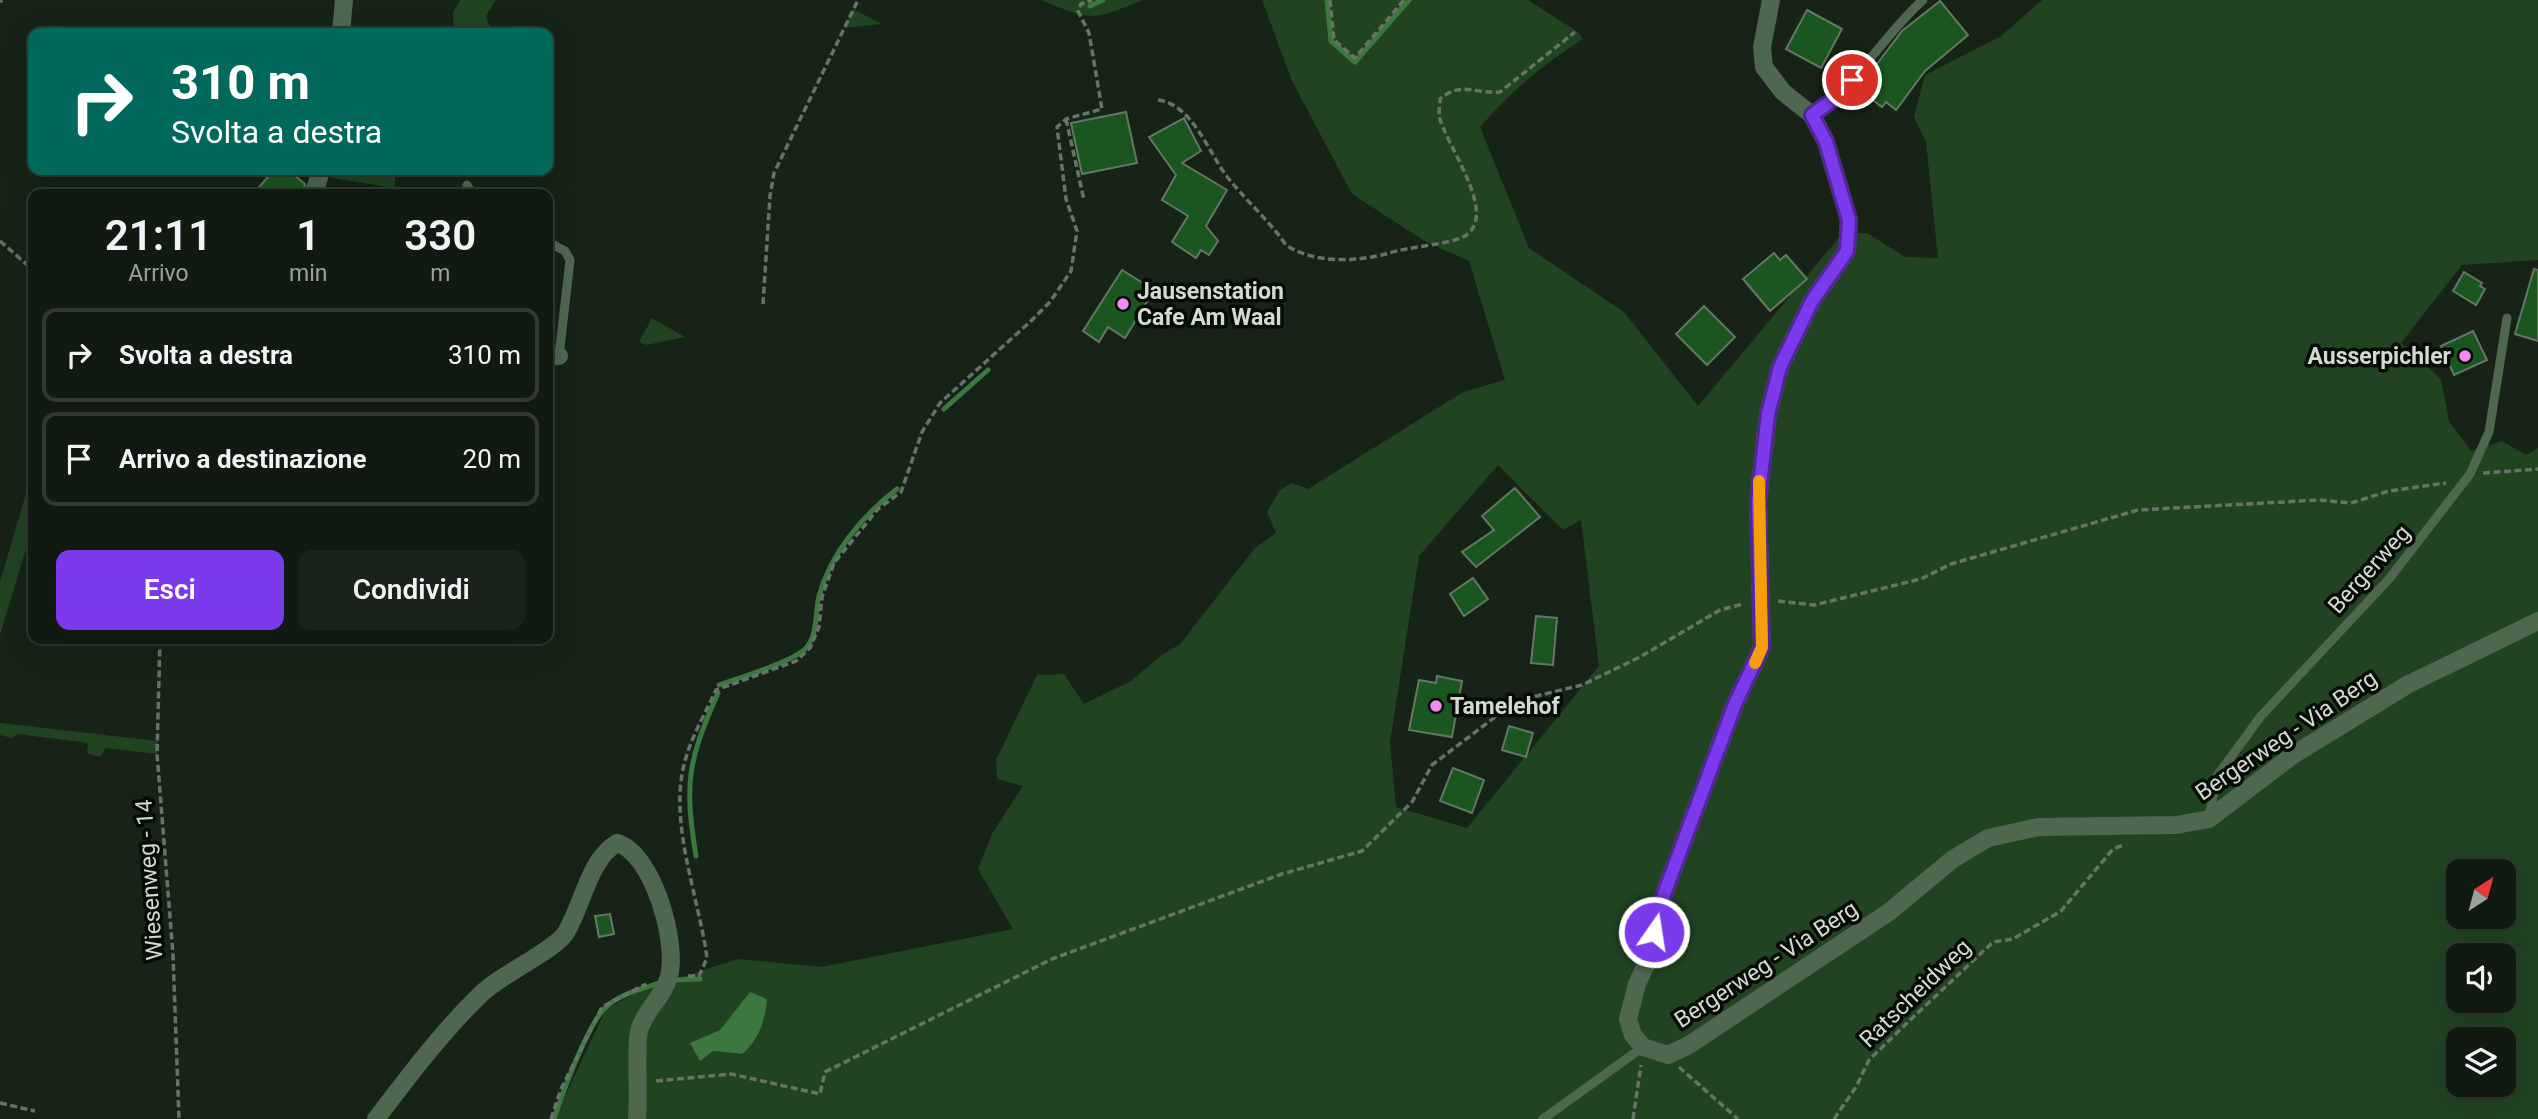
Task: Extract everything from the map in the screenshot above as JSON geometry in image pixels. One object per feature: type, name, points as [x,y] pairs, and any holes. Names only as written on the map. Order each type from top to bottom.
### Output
[{"type":"street","points":[[341,28],[344,0]]},
{"type":"street","points":[[1643,1047],[1633,1035],[1628,1019],[1637,984],[1649,958],[1660,905],[1735,704],[1762,647],[1763,599],[1758,502],[1760,460],[1774,389],[1780,367],[1812,301],[1847,251],[1849,220],[1826,142],[1812,115],[1783,92],[1764,67],[1762,47],[1771,0]]},
{"type":"street","name":"Bergerweg - Via Berg","points":[[1643,1047],[1668,1055],[1689,1045],[1889,912],[1953,859],[1988,838],[2039,827],[2176,825],[2209,819],[2292,755],[2407,685],[2538,621]]},
{"type":"street","points":[[376,1119],[479,996],[503,976],[564,936],[598,863],[606,849],[617,843],[635,854],[646,868],[673,950],[669,977],[648,1011],[638,1036],[640,1083],[637,1119]]},
{"type":"lane","points":[[1812,115],[1838,96],[1898,22],[1923,0]]},
{"type":"lane","points":[[467,185],[469,189]]},
{"type":"lane","points":[[553,245],[565,251],[570,260],[554,356]]},
{"type":"lane","name":"Bergerweg","points":[[2209,819],[2217,776],[2262,716],[2389,579],[2470,474],[2489,432],[2507,318]]},
{"type":"lane","points":[[1543,1119],[1643,1047]]},
{"type":"path","points":[[764,304],[770,196],[775,173],[858,0]]},
{"type":"path","points":[[551,1119],[561,1089],[602,1007],[636,986],[669,977],[699,976],[707,958],[680,807],[684,765],[716,690],[796,661],[810,648],[818,627],[822,597],[834,563],[878,509],[901,492],[922,432],[940,403],[1030,322],[1049,302],[1071,271],[1077,231],[1073,212],[1066,199],[1057,127],[1066,119],[1102,109],[1088,33],[1078,11],[1080,4],[1092,0]]},
{"type":"path","points":[[1330,0],[1334,40],[1355,58],[1404,0]]},
{"type":"path","points":[[1158,100],[1168,101],[1188,119],[1226,174],[1286,245],[1296,251],[1361,261],[1408,247],[1458,240],[1467,235],[1477,215],[1465,169],[1439,114],[1440,99],[1450,90],[1464,88],[1500,92],[1576,32]]},
{"type":"path","points":[[1066,119],[1084,200]]},
{"type":"path","points":[[0,241],[28,266]]},
{"type":"path","points":[[640,1083],[731,1074],[820,1094],[825,1072],[1052,959],[1282,874],[1362,851],[1412,802],[1432,765],[1516,701],[1582,685],[1640,657],[1720,610],[1763,599],[1814,605],[1841,599],[1921,579],[1951,564],[2138,510],[2319,500],[2351,503],[2389,491],[2441,485],[2470,474],[2538,469]]},
{"type":"path","name":"Wiesenweg - 14","points":[[160,644],[157,754],[173,955],[179,1119]]},
{"type":"path","name":"Ratscheidweg","points":[[1834,1119],[1856,1087],[1869,1060],[1926,1005],[1993,942],[2012,939],[2062,911],[2113,849],[2125,844]]},
{"type":"path","points":[[1633,1119],[1643,1047]]},
{"type":"path","points":[[1673,1064],[1738,1119]]},
{"type":"path","points":[[0,1103],[35,1111]]},
{"type":"shaded area","points":[[460,0],[496,0],[486,16],[490,28],[454,28],[453,13]]},
{"type":"shaded area","points":[[1041,0],[1143,0],[1112,12],[1092,16],[1071,12]]},
{"type":"shaded area","points":[[1262,0],[1528,0],[1578,32],[1583,39],[1528,79],[1480,127],[1529,248],[1624,312],[1698,406],[1842,234],[1867,233],[1905,257],[1938,258],[1926,142],[1914,117],[1925,75],[2001,36],[2042,0],[2538,0],[2538,260],[2462,265],[2401,343],[2441,379],[2449,421],[2471,451],[2502,441],[2526,455],[2538,448],[2538,1119],[554,1119],[606,1009],[639,991],[738,959],[821,967],[1013,929],[978,869],[993,832],[1023,786],[997,779],[996,760],[1037,675],[1064,674],[1084,704],[1131,681],[1159,657],[1180,644],[1255,548],[1276,533],[1267,512],[1280,490],[1292,483],[1308,489],[1463,392],[1505,380],[1469,261],[1426,242],[1352,194],[1292,81]],"holes":[[[1498,465],[1563,530],[1581,520],[1599,666],[1467,828],[1396,807],[1390,742],[1419,556]],[[750,993],[742,1054],[713,1051],[691,1043],[720,1030]]]},
{"type":"shaded area","points":[[853,9],[882,24],[844,28]]},
{"type":"shaded area","points":[[327,175],[395,175],[394,188]]},
{"type":"shaded area","points":[[652,318],[685,337],[647,345],[639,342]]},
{"type":"shaded area","points":[[28,487],[28,543],[0,635],[0,582]]},
{"type":"shaded area","points":[[0,723],[158,741],[157,754],[106,748],[100,757],[87,753],[88,743],[18,734],[12,738],[0,735]]},
{"type":"shaded area","points":[[750,992],[767,999],[763,1022],[753,1043],[742,1054],[713,1051],[700,1061],[690,1043],[720,1030]]},
{"type":"building","points":[[1940,1],[1968,35],[1925,71],[1896,110],[1886,102],[1882,107],[1858,89],[1902,31]]},
{"type":"building","points":[[1807,10],[1842,29],[1821,68],[1786,49]]},
{"type":"building","points":[[1126,112],[1137,163],[1082,174],[1071,123]]},
{"type":"building","points":[[1184,118],[1201,151],[1182,163],[1227,190],[1206,226],[1218,241],[1209,255],[1201,250],[1196,258],[1172,242],[1188,216],[1162,200],[1176,175],[1149,137]]},
{"type":"building","points":[[270,175],[294,175],[305,184],[304,189],[257,189]]},
{"type":"building","points":[[1774,253],[1780,260],[1786,255],[1807,279],[1770,311],[1743,279]]},
{"type":"building","points":[[2534,269],[2538,270],[2538,341],[2515,334]]},
{"type":"building","name":"Jausenstation Cafe Am Waal","points":[[1122,270],[1154,290],[1125,338],[1108,327],[1099,342],[1083,331]]},
{"type":"building","points":[[2464,272],[2482,283],[2480,286],[2485,289],[2476,305],[2453,291]]},
{"type":"building","points":[[1704,306],[1735,337],[1707,365],[1676,334]]},
{"type":"building","name":"Ausserpichler","points":[[2473,331],[2487,360],[2454,375],[2441,346]]},
{"type":"building","points":[[1515,488],[1540,517],[1476,567],[1462,552],[1494,530],[1482,516]]},
{"type":"building","points":[[1473,578],[1488,599],[1464,616],[1450,594]]},
{"type":"building","points":[[1536,616],[1557,618],[1553,665],[1531,663]]},
{"type":"building","name":"Tamelehof","points":[[1437,676],[1462,681],[1452,737],[1409,730],[1419,680],[1436,683]]},
{"type":"building","points":[[1509,726],[1533,733],[1526,757],[1502,750]]},
{"type":"building","points":[[1453,768],[1484,780],[1472,813],[1440,801]]},
{"type":"building","points":[[610,914],[614,934],[599,937],[595,916]]},
{"type":"waterway","points":[[1090,6],[1103,0]]},
{"type":"waterway","points":[[1327,0],[1331,41],[1355,62],[1409,0]]},
{"type":"waterway","points":[[944,409],[988,370]]},
{"type":"waterway","points":[[719,685],[791,658],[807,647],[815,629],[819,596],[831,565],[860,523],[897,489]]},
{"type":"waterway","points":[[696,856],[690,809],[691,772],[700,737],[718,693]]},
{"type":"waterway","points":[[672,980],[700,979]]},
{"type":"waterway","points":[[554,1119],[583,1045],[604,1009],[624,995],[663,982]]},
{"type":"slow traffic","points":[[1755,663],[1762,647],[1759,481]]},
{"type":"place","name":"Jausenstation Cafe Am Waal","points":[[1123,304]]},
{"type":"place","name":"Ausserpichler","points":[[2465,356]]},
{"type":"place","name":"Tamelehof","points":[[1436,706]]},
{"type":"route","points":[[1654,932],[1660,905],[1735,704],[1762,647],[1763,599],[1758,502],[1760,460],[1768,414],[1780,367],[1794,335],[1812,301],[1824,288],[1847,251],[1849,220],[1826,142],[1812,115],[1838,96],[1852,80]]}]
